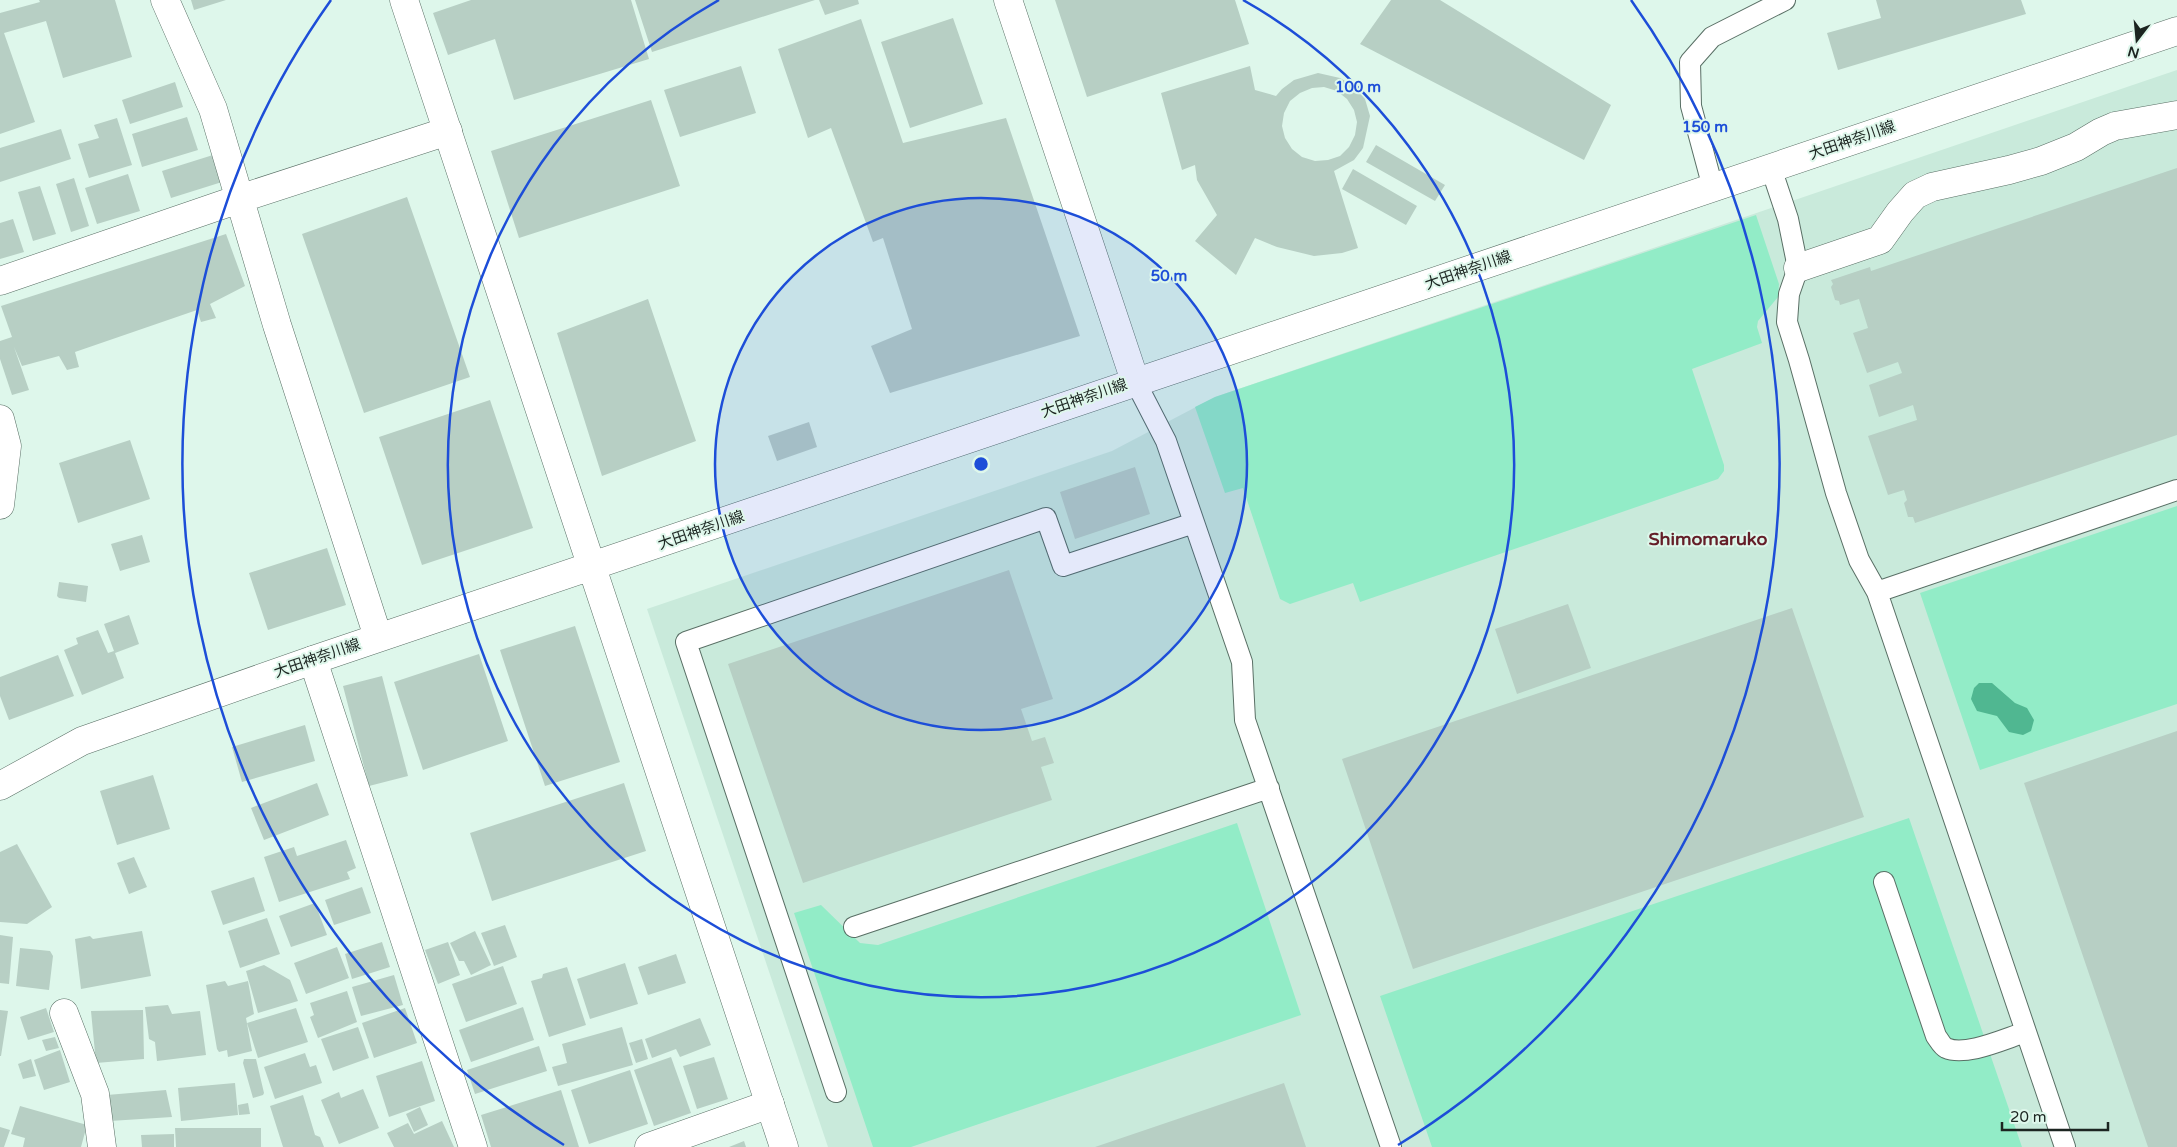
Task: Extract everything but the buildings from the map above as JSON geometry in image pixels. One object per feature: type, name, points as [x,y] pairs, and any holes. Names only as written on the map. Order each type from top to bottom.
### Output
[{"type":"street","points":[[165,0],[213,109],[228,154],[239,199],[277,325],[378,637]]},
{"type":"street","points":[[404,0],[784,1147]]},
{"type":"street","points":[[1008,0],[1135,381]]},
{"type":"street","name":"大田神奈川線","points":[[0,786],[82,741],[378,637],[591,568],[1135,381],[2177,31]]},
{"type":"street","points":[[1798,268],[1880,240],[1900,212],[1916,195],[1932,186],[2009,170],[2041,161],[2076,147],[2100,132],[2115,126],[2177,115]]},
{"type":"street","points":[[0,281],[239,199],[448,131]]},
{"type":"street","points":[[0,419],[4,447],[0,504]]},
{"type":"street","points":[[313,660],[473,1147]]},
{"type":"street","points":[[64,1014],[95,1094],[102,1147]]},
{"type":"street","points":[[649,1147],[770,1104]]},
{"type":"lane","points":[[1713,188],[1691,106],[1690,62],[1712,37],[1785,0]]},
{"type":"lane","points":[[1771,168],[1788,219],[1798,268],[1789,294],[1786,322],[1799,360],[1836,493],[1858,560],[1877,592],[2064,1147]]},
{"type":"lane","points":[[1135,381],[1166,441],[1242,662],[1246,720],[1391,1147]]},
{"type":"lane","points":[[1877,592],[2177,490]]},
{"type":"lane","points":[[836,1092],[686,642],[1046,518],[1063,566],[1194,523]]},
{"type":"lane","points":[[854,927],[1269,788]]},
{"type":"lane","points":[[1884,882],[1936,1036],[1945,1048],[1958,1050],[1973,1049],[2026,1032]]},
{"type":"shaded area","points":[[2177,70],[2177,1147],[828,1147],[647,609],[1112,451],[1215,397]]},
{"type":"shaded area","points":[[1756,215],[1779,284],[1778,297],[1758,321],[1757,327],[1762,343],[1692,369],[1724,465],[1724,471],[1718,479],[1360,602],[1353,583],[1290,604],[1280,599],[1243,488],[1225,493],[1195,407],[1215,397]]},
{"type":"shaded area","points":[[2177,506],[2177,704],[1980,770],[1920,593]]},
{"type":"shaded area","points":[[1979,683],[1992,683],[2015,703],[2027,708],[2034,720],[2031,731],[2023,735],[2009,732],[1997,716],[1977,711],[1971,699],[1974,688]]},
{"type":"shaded area","points":[[1909,818],[2022,1147],[1432,1147],[1380,996]]},
{"type":"shaded area","points":[[1237,823],[1301,1015],[911,1147],[873,1147],[794,913],[821,905],[860,943],[878,945]]},
{"type":"district","name":"Shimomaruko","points":[[1708,539]]}]
